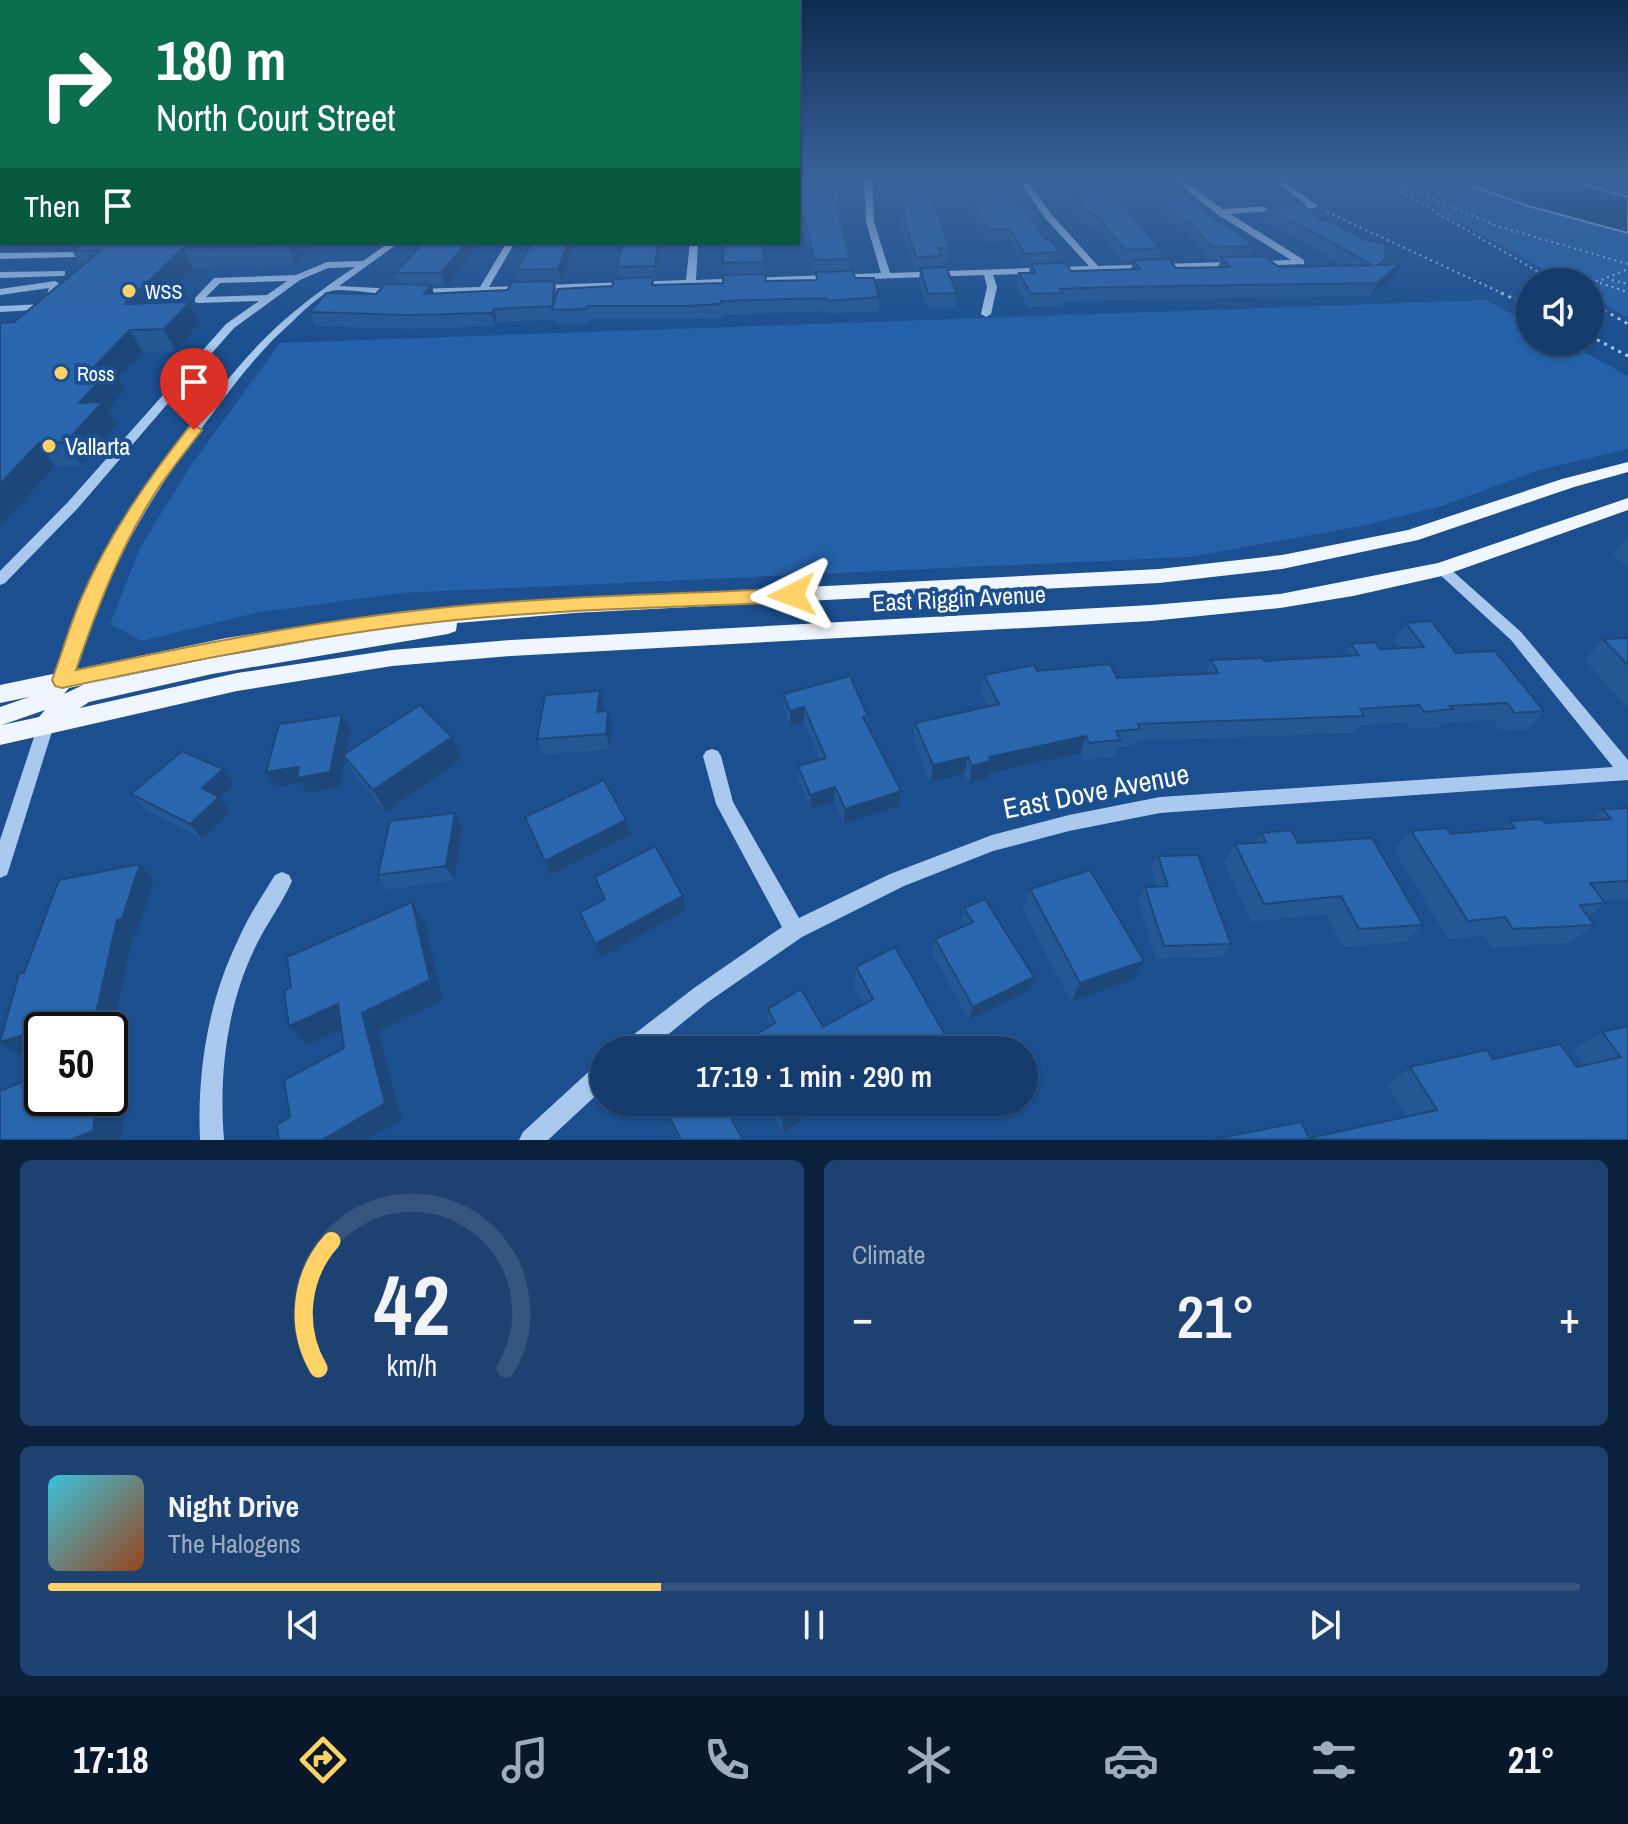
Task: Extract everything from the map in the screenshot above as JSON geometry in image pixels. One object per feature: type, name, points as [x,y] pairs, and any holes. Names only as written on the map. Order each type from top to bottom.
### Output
[{"type":"main road","name":"East Riggin Avenue","points":[[0,694],[317,630],[519,609],[1108,579],[1257,566],[1348,551],[1411,536],[1568,483],[1628,467]]},
{"type":"main road","name":"East Riggin Avenue","points":[[0,735],[237,682],[392,658],[511,648],[1203,609],[1317,595],[1442,569],[1628,504]]},
{"type":"main road","points":[[46,725],[61,708],[83,694],[99,690],[273,655],[438,628],[519,609]]},
{"type":"main road","points":[[0,716],[31,708],[53,695],[62,680]]},
{"type":"street","points":[[873,231],[886,275]]},
{"type":"street","points":[[1062,231],[1096,269]]},
{"type":"street","points":[[331,288],[409,293],[1301,262],[1251,231]]},
{"type":"street","points":[[62,680],[90,600],[133,514],[224,391],[281,325],[393,244]]},
{"type":"street","points":[[483,289],[510,244]]},
{"type":"street","points":[[691,281],[694,244]]},
{"type":"street","points":[[37,318],[47,307],[62,273],[84,247]]},
{"type":"street","points":[[0,256],[75,254]]},
{"type":"street","points":[[0,580],[73,505],[230,326],[297,278],[327,265],[365,264]]},
{"type":"street","points":[[0,275],[62,273]]},
{"type":"street","points":[[986,314],[992,287],[988,273]]},
{"type":"street","points":[[268,298],[198,300],[217,280],[297,278]]},
{"type":"street","points":[[0,292],[55,284]]},
{"type":"street","points":[[0,309],[47,307]]},
{"type":"street","points":[[170,392],[224,391]]},
{"type":"street","points":[[1442,569],[1516,636],[1628,773]]},
{"type":"street","points":[[0,869],[46,725]]},
{"type":"street","points":[[712,756],[725,804],[795,930]]},
{"type":"street","name":"East Dove Avenue","points":[[650,1036],[701,995],[795,930],[897,880],[992,843],[1069,823],[1160,805],[1628,773]]},
{"type":"street","points":[[212,1140],[210,1117],[218,1027],[243,948],[282,881]]},
{"type":"street","points":[[531,1140],[590,1086]]},
{"type":"path","points":[[1368,231],[1516,300]]},
{"type":"path","points":[[1469,231],[1532,268]]},
{"type":"path","points":[[1514,231],[1628,267]]},
{"type":"path","points":[[1604,282],[1612,280],[1628,267]]},
{"type":"path","points":[[1612,280],[1628,284]]},
{"type":"path","points":[[1604,285],[1628,292]]},
{"type":"path","points":[[1604,310],[1628,324]]},
{"type":"path","points":[[1604,343],[1628,356]]},
{"type":"shaded area","points":[[1476,231],[1628,231],[1628,318],[1604,304],[1604,268],[1542,268]]},
{"type":"shaded area","points":[[1486,300],[1516,316],[1516,356],[1591,356],[1628,376],[1628,449],[1536,471],[1442,506],[1362,526],[1189,557],[402,593],[255,613],[142,641],[110,624],[141,546],[191,465],[280,343]]},
{"type":"building","points":[[807,231],[843,231],[850,259],[814,260]]},
{"type":"building","points":[[908,231],[944,231],[950,248],[938,248],[941,256],[916,257]]},
{"type":"building","points":[[1011,231],[1039,231],[1046,240],[1051,240],[1059,252],[1025,254]]},
{"type":"building","points":[[1110,231],[1146,231],[1160,248],[1125,250]]},
{"type":"building","points":[[1198,231],[1236,231],[1254,246],[1212,247]]},
{"type":"building","points":[[1311,231],[1349,231],[1365,240],[1385,243],[1386,258],[1378,265],[1400,264],[1377,283],[1116,287],[1060,289],[1063,293],[1031,294],[1019,273],[1036,273],[1031,264],[1066,263],[1071,271],[1140,269],[1133,260],[1169,259],[1176,268],[1230,267],[1221,257],[1264,256],[1279,267],[1372,265]]},
{"type":"building","points":[[81,244],[288,244],[183,248],[125,304],[190,302],[164,329],[130,330],[93,368],[112,368],[79,403],[103,402],[66,442],[39,443],[0,484],[0,323],[14,322],[101,250],[72,251]]},
{"type":"building","points":[[422,244],[465,244],[441,273],[395,273]]},
{"type":"building","points":[[531,244],[567,244],[558,269],[517,270]]},
{"type":"building","points":[[622,244],[658,244],[655,266],[617,267]]},
{"type":"building","points":[[724,244],[763,244],[764,262],[723,263]]},
{"type":"building","points":[[946,267],[957,293],[928,294],[920,268]]},
{"type":"building","points":[[853,271],[855,278],[874,278],[879,297],[827,301],[826,298],[721,301],[721,304],[687,306],[587,306],[586,309],[552,310],[553,306],[494,309],[492,313],[406,315],[310,312],[326,293],[376,294],[385,284],[431,285],[424,294],[507,290],[513,282],[554,281],[553,305],[558,289],[612,286],[614,279],[653,277],[652,285],[723,283],[723,275],[765,274],[766,281],[817,280],[816,272]]},
{"type":"building","points":[[1431,621],[1456,653],[1495,651],[1544,711],[1515,713],[1507,703],[1450,706],[1453,709],[1424,712],[1419,705],[1360,709],[1364,716],[1138,724],[1140,729],[1116,731],[1121,740],[1089,743],[1086,736],[989,757],[991,761],[972,766],[968,757],[933,765],[915,723],[999,704],[984,675],[1034,665],[1037,671],[1110,664],[1117,678],[1218,673],[1211,660],[1262,658],[1264,661],[1359,655],[1351,644],[1375,642],[1380,649],[1424,647],[1406,623]]},
{"type":"building","points":[[1628,638],[1628,665],[1603,639]]},
{"type":"building","points":[[850,676],[868,716],[863,717],[901,791],[845,809],[835,787],[810,795],[798,766],[826,758],[804,707],[790,711],[783,694]]},
{"type":"building","points":[[600,691],[597,712],[608,711],[606,734],[537,739],[545,695]]},
{"type":"building","points":[[420,705],[452,737],[373,790],[343,755]]},
{"type":"building","points":[[342,715],[330,772],[297,778],[299,767],[266,772],[279,724]]},
{"type":"building","points":[[182,751],[223,769],[202,788],[219,797],[190,824],[131,794]]},
{"type":"building","points":[[604,780],[626,820],[545,861],[525,817]]},
{"type":"building","points":[[1628,808],[1628,881],[1590,883],[1605,903],[1580,905],[1594,925],[1513,929],[1505,917],[1468,921],[1411,831],[1446,828],[1451,834],[1515,828],[1510,821],[1542,819],[1545,823],[1611,819],[1603,809]]},
{"type":"building","points":[[455,813],[446,866],[378,875],[390,821]]},
{"type":"building","points":[[1291,830],[1298,843],[1372,838],[1423,925],[1359,929],[1341,896],[1264,904],[1235,844],[1266,842],[1261,833]]},
{"type":"building","points":[[655,846],[683,896],[595,944],[580,912],[605,899],[595,877]]},
{"type":"building","points":[[1198,855],[1231,944],[1164,946],[1145,887],[1168,886],[1158,856]]},
{"type":"building","points":[[140,864],[122,919],[117,920],[96,1012],[24,1012],[24,1035],[0,1042],[19,974],[24,973],[59,880]]},
{"type":"building","points":[[1090,870],[1144,961],[1080,983],[1030,889]]},
{"type":"building","points":[[985,899],[1034,977],[973,1007],[935,939],[973,922],[964,908]]},
{"type":"building","points":[[412,902],[430,980],[362,1013],[385,1103],[322,1140],[279,1140],[277,1125],[290,1117],[284,1080],[344,1048],[338,1004],[289,1026],[284,991],[291,987],[287,957]]},
{"type":"building","points":[[895,947],[946,1036],[753,1036],[775,1023],[768,1009],[801,989],[823,1027],[873,999],[856,967]]},
{"type":"building","points":[[1628,1026],[1628,1140],[1214,1139],[1301,1122],[1309,1138],[1437,1110],[1410,1067],[1487,1050],[1493,1059],[1560,1044],[1577,1067],[1621,1057],[1602,1032]]},
{"type":"building","points":[[24,1081],[24,1116],[95,1116],[93,1131],[70,1140],[0,1140],[0,1091]]},
{"type":"building","points":[[669,1116],[730,1116],[743,1140],[681,1140]]},
{"type":"place","name":"WSS","points":[[129,291]]},
{"type":"place","name":"Ross","points":[[61,373]]},
{"type":"place","name":"Vallarta","points":[[49,446]]},
{"type":"route","points":[[194,430],[153,484],[115,548],[90,600],[62,680],[226,646],[405,619],[519,609],[792,595]]}]
